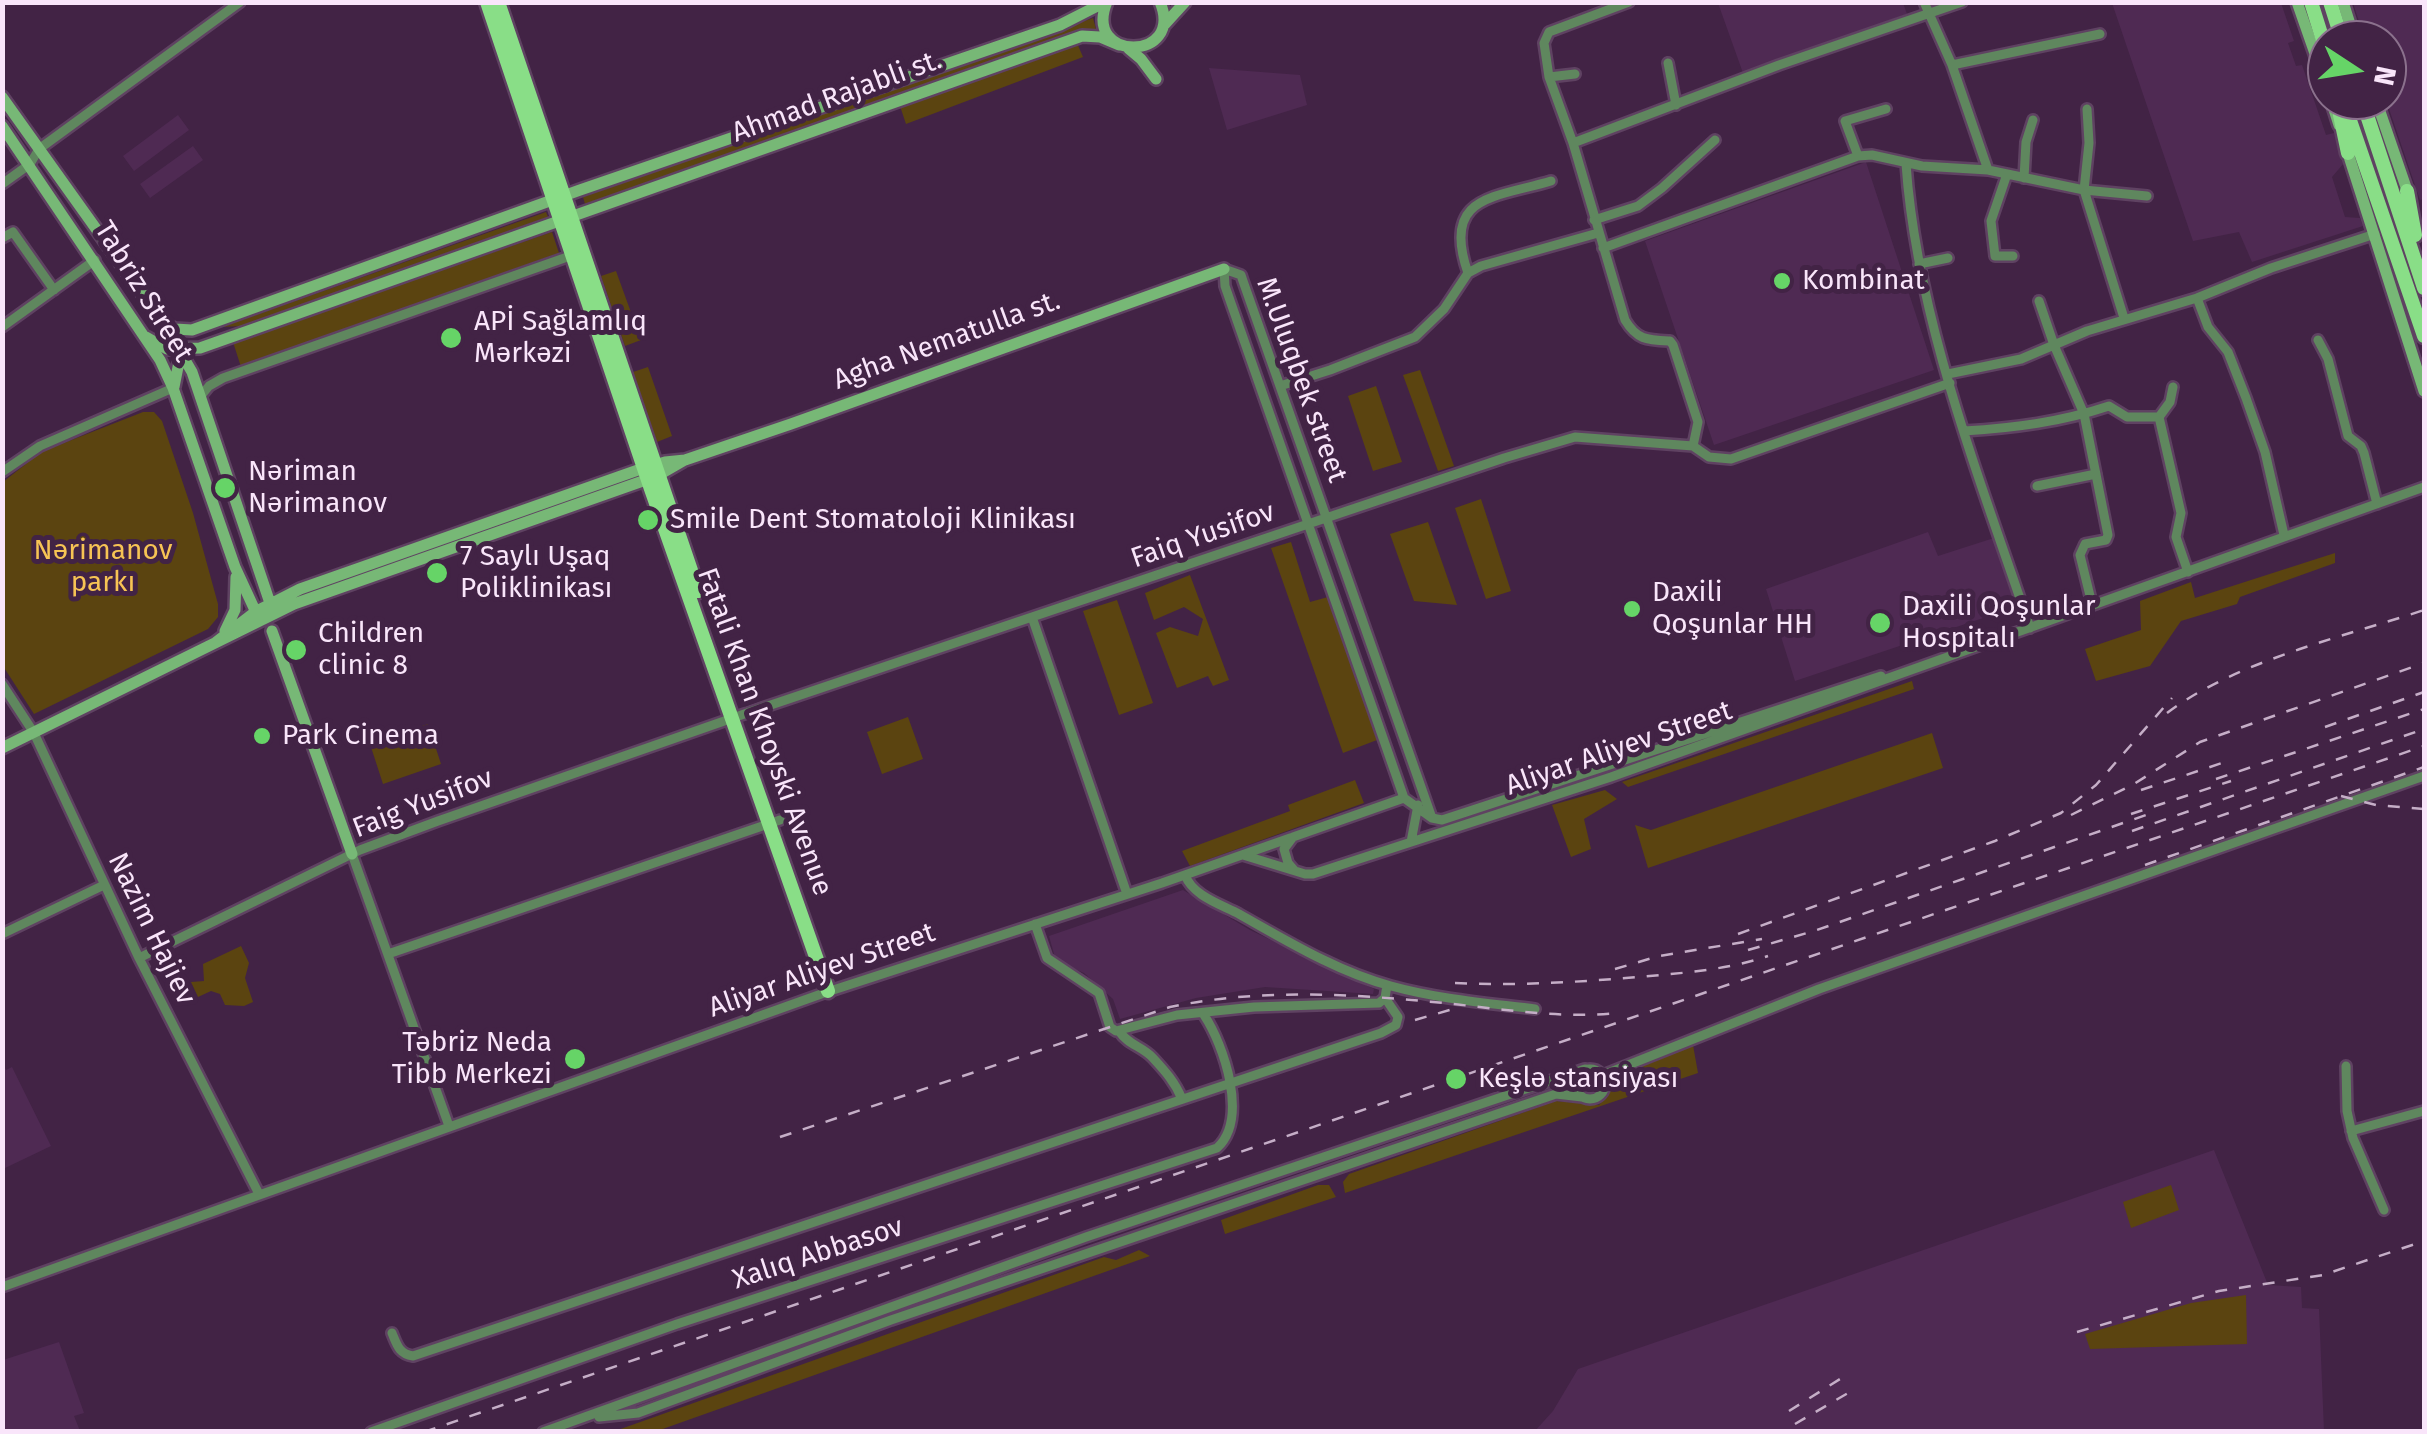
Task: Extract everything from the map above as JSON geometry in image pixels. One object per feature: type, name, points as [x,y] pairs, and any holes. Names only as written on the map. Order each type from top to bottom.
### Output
[{"type":"main road","points":[[487,2],[550,183],[565,195]]},
{"type":"main road","points":[[498,2],[565,195],[562,220]]},
{"type":"main road","points":[[1060,24],[1074,12],[1078,2]]},
{"type":"main road","points":[[1103,6],[1107,33],[1143,61],[1156,79],[1154,64],[1164,12],[1160,2]]},
{"type":"main road","points":[[1123,46],[1143,47],[1186,2]]},
{"type":"main road","points":[[2297,2],[2307,31]]},
{"type":"main road","name":"Ahmad Rajabli st.","points":[[192,330],[1103,6]]},
{"type":"main road","name":"Ahmad Rajabli st.","points":[[180,351],[200,348],[1082,36],[1100,36],[1123,46]]},
{"type":"main road","name":"Tabriz Street","points":[[2,97],[164,324],[192,372],[272,609]]},
{"type":"main road","points":[[2341,120],[2348,153],[2424,391]]},
{"type":"main road","points":[[2344,120],[2424,336]]},
{"type":"main road","points":[[2369,120],[2424,286]]},
{"type":"main road","points":[[2383,120],[2424,243]]},
{"type":"main road","name":"Tabriz Street","points":[[2,126],[146,337],[174,388],[235,567],[258,618]]},
{"type":"main road","points":[[2407,191],[2424,286]]},
{"type":"main road","name":"Fatali Khan Khoyski Avenue","points":[[562,220],[578,234],[649,473]]},
{"type":"main road","name":"Fatali Khan Khoyski Avenue","points":[[562,220],[833,989]]},
{"type":"main road","points":[[2375,234],[2408,290]]},
{"type":"main road","name":"Agha Nematulla st.","points":[[649,473],[1224,269]]},
{"type":"main road","points":[[164,324],[175,330],[192,330],[180,351],[174,388],[200,397]]},
{"type":"main road","points":[[146,337],[162,348],[180,351]]},
{"type":"main road","points":[[192,372],[200,348]]},
{"type":"main road","points":[[272,609],[649,473]]},
{"type":"main road","points":[[2,748],[216,642],[300,590],[649,473]]},
{"type":"main road","points":[[216,512],[227,520],[233,518],[235,504]]},
{"type":"main road","points":[[216,642],[236,610],[235,567]]},
{"type":"main road","points":[[272,631],[352,854]]},
{"type":"street","points":[[2,184],[30,164],[40,150],[240,2]]},
{"type":"street","points":[[1629,2],[1544,36],[1549,77],[1573,143],[1620,308],[1632,331],[1645,340],[1673,345],[1698,422],[1692,446]]},
{"type":"street","points":[[1924,2],[1952,65],[1988,170]]},
{"type":"street","points":[[1573,143],[1962,2]]},
{"type":"street","points":[[1952,65],[2100,34]]},
{"type":"street","points":[[1668,62],[1676,105]]},
{"type":"street","points":[[1549,77],[1575,74]]},
{"type":"street","points":[[2088,109],[2084,190],[2124,318]]},
{"type":"street","points":[[1858,156],[1845,121],[1886,110]]},
{"type":"street","points":[[2024,178],[2032,120]]},
{"type":"street","points":[[1594,220],[1638,206],[1714,140]]},
{"type":"street","points":[[1602,248],[1858,156],[1988,170],[2084,190],[2147,196]]},
{"type":"street","points":[[1906,164],[1910,216],[1949,379],[2030,628]]},
{"type":"street","points":[[2007,174],[1991,226],[1996,258],[2013,256]]},
{"type":"street","points":[[1468,273],[1461,230],[1468,209],[1479,202],[1551,181]]},
{"type":"street","points":[[2,238],[13,232],[54,290]]},
{"type":"street","points":[[1280,386],[1415,337],[1444,309],[1468,273],[1481,266],[1598,233]]},
{"type":"street","name":"Faiq Yusifov","points":[[738,716],[1568,438],[1692,446],[1709,457],[1731,459],[1949,379],[2006,363],[2124,318],[2197,298],[2271,268],[2375,234]]},
{"type":"street","points":[[200,397],[223,378],[573,255]]},
{"type":"street","points":[[1920,264],[1948,258]]},
{"type":"street","points":[[2,328],[95,260]]},
{"type":"street","name":"M.Uluqbek street","points":[[1404,798],[1225,286],[1224,269],[1240,275],[1432,818]]},
{"type":"street","points":[[2197,298],[2208,327],[2228,352],[2266,452],[2284,536]]},
{"type":"street","points":[[2039,301],[2084,414],[2108,536],[2106,540],[2085,544],[2080,555],[2092,604]]},
{"type":"street","points":[[2318,340],[2328,360],[2348,436],[2364,453],[2377,504]]},
{"type":"street","points":[[2173,386],[2170,402],[2159,417],[2182,513],[2176,536],[2188,572]]},
{"type":"street","points":[[2,472],[40,446],[174,388]]},
{"type":"street","points":[[1964,431],[2024,427],[2109,406],[2127,416],[2159,417]]},
{"type":"street","points":[[2038,486],[2096,474]]},
{"type":"street","name":"Aliyar Aliyev Street","points":[[1432,818],[1442,820],[1796,707],[2424,487]]},
{"type":"street","name":"Aliyar Aliyev Street","points":[[2408,494],[2424,497]]},
{"type":"street","points":[[272,609],[272,631]]},
{"type":"street","points":[[1032,617],[1126,894]]},
{"type":"street","points":[[258,618],[272,631]]},
{"type":"street","name":"Nazim Hajiev","points":[[2,684],[34,733],[139,958],[259,1194]]},
{"type":"street","name":"Aliyar Aliyev Street","points":[[1296,872],[1314,874],[1611,778],[1796,707]]},
{"type":"street","name":"Faig Yusifov","points":[[139,958],[352,854],[521,790],[738,716]]},
{"type":"street","points":[[1607,766],[1611,778]]},
{"type":"street","points":[[1603,1076],[1819,989],[2424,776]]},
{"type":"street","points":[[1411,842],[1421,791]]},
{"type":"street","points":[[1404,798],[1432,818]]},
{"type":"street","name":"Aliyar Aliyev Street","points":[[449,1126],[833,989],[1185,875],[1404,798]]},
{"type":"street","points":[[388,954],[776,822]]},
{"type":"street","points":[[1296,834],[1284,849],[1296,872]]},
{"type":"street","points":[[2,1287],[449,1126],[352,854]]},
{"type":"street","points":[[1243,855],[1296,872]]},
{"type":"street","points":[[1185,875],[1191,888],[1346,970],[1387,985],[1441,997],[1536,1008]]},
{"type":"street","points":[[2,934],[104,885]]},
{"type":"street","points":[[1035,924],[1052,964],[1099,993],[1110,1027],[1152,1057],[1174,1080],[1182,1099]]},
{"type":"street","points":[[1119,1031],[1177,1015],[1284,1005],[1379,1003],[1385,998],[1387,985]]},
{"type":"street","points":[[392,1333],[399,1349],[413,1356],[1230,1083],[1396,1025],[1398,1017],[1385,998]]},
{"type":"street","points":[[1204,1015],[1223,1048],[1230,1083]]},
{"type":"street","points":[[2346,1066],[2351,1131],[2384,1210]]},
{"type":"street","points":[[543,1432],[1068,1243],[1585,1070],[1595,1069],[1603,1076],[1606,1086],[1601,1095],[1591,1099],[1556,1094],[891,1320],[638,1413],[586,1418]]},
{"type":"street","points":[[1582,1097],[1575,1080],[1585,1070]]},
{"type":"street","name":"Xalıq Abbasov","points":[[370,1432],[840,1270],[1217,1148],[1227,1134],[1230,1083]]},
{"type":"street","points":[[2351,1131],[2424,1111]]},
{"type":"street","points":[[586,1418],[592,1432]]},
{"type":"shaded area","points":[[1718,3],[1903,3],[1907,14],[1743,73]]},
{"type":"shaded area","points":[[2112,3],[2281,3],[2294,41],[2288,43],[2296,66],[2302,65],[2307,80],[2307,120],[2321,120],[2326,135],[2334,133],[2344,163],[2332,177],[2345,217],[2360,218],[2363,226],[2252,262],[2239,232],[2193,241]]},
{"type":"shaded area","points":[[2353,3],[2424,3],[2424,199],[2420,200],[2393,120],[2407,120],[2407,20],[2359,20]]},
{"type":"shaded area","points":[[1209,68],[1300,75],[1307,105],[1227,130]]},
{"type":"shaded area","points":[[178,115],[189,130],[134,171],[123,156]]},
{"type":"shaded area","points":[[193,146],[203,160],[150,198],[140,184]]},
{"type":"shaded area","name":"Kombinat","points":[[1866,162],[1934,370],[1714,445],[1645,241]]},
{"type":"shaded area","points":[[1928,532],[1938,556],[1997,537],[2019,606],[1795,681],[1766,589]]},
{"type":"shaded area","points":[[1183,890],[1250,930],[1374,989],[1373,994],[1265,987],[1196,998],[1120,1019],[1113,999],[1084,973],[1056,961],[1049,936]]},
{"type":"shaded area","points":[[3,1064],[6,1070],[12,1067],[51,1146],[3,1169]]},
{"type":"shaded area","points":[[2214,1150],[2268,1285],[2301,1287],[2302,1308],[2319,1309],[2324,1431],[1534,1432],[1553,1411],[1578,1369]]},
{"type":"shaded area","points":[[59,1342],[84,1413],[74,1416],[80,1431],[3,1431],[3,1360]]},
{"type":"green space","points":[[1093,18],[1096,29],[1083,29],[585,204],[583,197]]},
{"type":"green space","points":[[1077,43],[1083,57],[906,124],[900,106]]},
{"type":"green space","points":[[546,212],[548,217],[241,326],[222,327]]},
{"type":"green space","points":[[552,232],[559,253],[241,367],[233,342]]},
{"type":"green space","points":[[616,271],[641,340],[625,346],[601,276]]},
{"type":"green space","points":[[648,367],[672,436],[657,442],[633,372]]},
{"type":"green space","points":[[1420,370],[1454,466],[1438,471],[1403,375]]},
{"type":"green space","points":[[1376,386],[1402,462],[1373,471],[1348,396]]},
{"type":"green space","name":"Nərimanov parkı","points":[[143,412],[154,412],[162,421],[193,513],[218,604],[218,617],[208,629],[34,714],[3,666],[3,482],[41,452]]},
{"type":"green space","points":[[1481,499],[1511,591],[1486,599],[1455,508]]},
{"type":"green space","points":[[1428,522],[1457,605],[1414,601],[1390,534]]},
{"type":"green space","points":[[1291,542],[1310,602],[1328,597],[1377,740],[1343,753],[1271,548]]},
{"type":"green space","points":[[2335,553],[2335,563],[2240,597],[2237,604],[2181,621],[2150,666],[2096,681],[2085,649],[2141,630],[2140,601],[2191,582],[2195,598]]},
{"type":"green space","points":[[1190,575],[1229,680],[1213,686],[1208,676],[1177,688],[1156,633],[1170,627],[1198,636],[1203,619],[1184,607],[1154,620],[1145,593]]},
{"type":"green space","points":[[1117,600],[1153,703],[1119,715],[1083,611]]},
{"type":"green space","points":[[1912,681],[1914,689],[1628,787],[1622,782]]},
{"type":"green space","points":[[908,717],[923,759],[882,774],[867,732]]},
{"type":"green space","points":[[428,724],[441,764],[383,784],[370,744]]},
{"type":"green space","points":[[1932,733],[1943,768],[1648,868],[1635,825],[1651,830]]},
{"type":"green space","points":[[1355,780],[1364,803],[1190,866],[1182,851],[1290,811],[1288,805]]},
{"type":"green space","points":[[1605,790],[1617,799],[1584,819],[1591,849],[1571,857],[1552,805]]},
{"type":"green space","points":[[241,946],[249,963],[245,978],[253,1002],[244,1006],[225,1005],[220,994],[211,991],[198,997],[191,982],[204,981],[203,964]]},
{"type":"green space","points":[[1693,1045],[1698,1073],[1345,1193],[1343,1182],[1349,1174],[1556,1101],[1599,1105],[1622,1075]]},
{"type":"green space","points":[[1318,1185],[1329,1185],[1336,1197],[1225,1234],[1221,1220]]},
{"type":"green space","points":[[2171,1185],[2179,1210],[2131,1228],[2123,1202]]},
{"type":"green space","points":[[1139,1250],[1150,1256],[657,1431],[615,1431],[1104,1257],[1116,1260]]},
{"type":"green space","points":[[2246,1295],[2247,1344],[2090,1349],[2085,1334],[2191,1303]]},
{"type":"railway","points":[[2167,713],[2257,665],[2424,610]]},
{"type":"railway","points":[[2071,815],[2134,784],[2200,742],[2424,663]]},
{"type":"railway","points":[[2325,727],[2424,692]]},
{"type":"railway","points":[[1738,934],[1995,841],[2061,813],[2096,785],[2172,698]]},
{"type":"railway","points":[[2216,779],[2424,709]]},
{"type":"railway","points":[[2132,831],[2424,729]]},
{"type":"railway","points":[[424,1432],[2424,746]]},
{"type":"railway","points":[[2141,790],[2231,760]]},
{"type":"railway","points":[[2145,865],[2424,767]]},
{"type":"railway","points":[[2131,814],[2231,781]]},
{"type":"railway","points":[[2341,796],[2376,805],[2424,809]]},
{"type":"railway","points":[[1748,950],[1814,931],[2146,815]]},
{"type":"railway","points":[[1615,969],[1659,956],[1762,939]]},
{"type":"railway","points":[[1455,983],[1639,977],[1721,968],[1768,956]]},
{"type":"railway","points":[[780,1137],[1170,1007],[1204,1001],[1272,995],[1341,995],[1553,1014],[1619,1013]]},
{"type":"railway","points":[[1415,1020],[1453,1009]]},
{"type":"railway","points":[[2077,1332],[2219,1291],[2323,1275],[2424,1241]]},
{"type":"railway","points":[[1789,1411],[1840,1379]]},
{"type":"railway","points":[[1795,1424],[1848,1393]]},
{"type":"place","name":"Kombinat","points":[[1782,281]]},
{"type":"place","name":"APİ Sağlamlıq Mərkəzi","points":[[451,338]]},
{"type":"place","name":"Nəriman Nərimanov","points":[[225,488]]},
{"type":"place","name":"Smile Dent Stomatoloji Klinikası","points":[[648,520]]},
{"type":"place","name":"7 Saylı Uşaq Poliklinikası","points":[[437,573]]},
{"type":"place","name":"Daxili Qoşunlar HH","points":[[1632,609]]},
{"type":"place","name":"Daxili Qoşunlar Hospitalı","points":[[1880,623]]},
{"type":"place","name":"Children clinic 8","points":[[296,650]]},
{"type":"place","name":"Park Cinema","points":[[262,736]]},
{"type":"place","name":"Təbriz Neda Tibb Merkezi","points":[[575,1059]]},
{"type":"place","name":"Keşlə stansiyası","points":[[1456,1079]]}]
